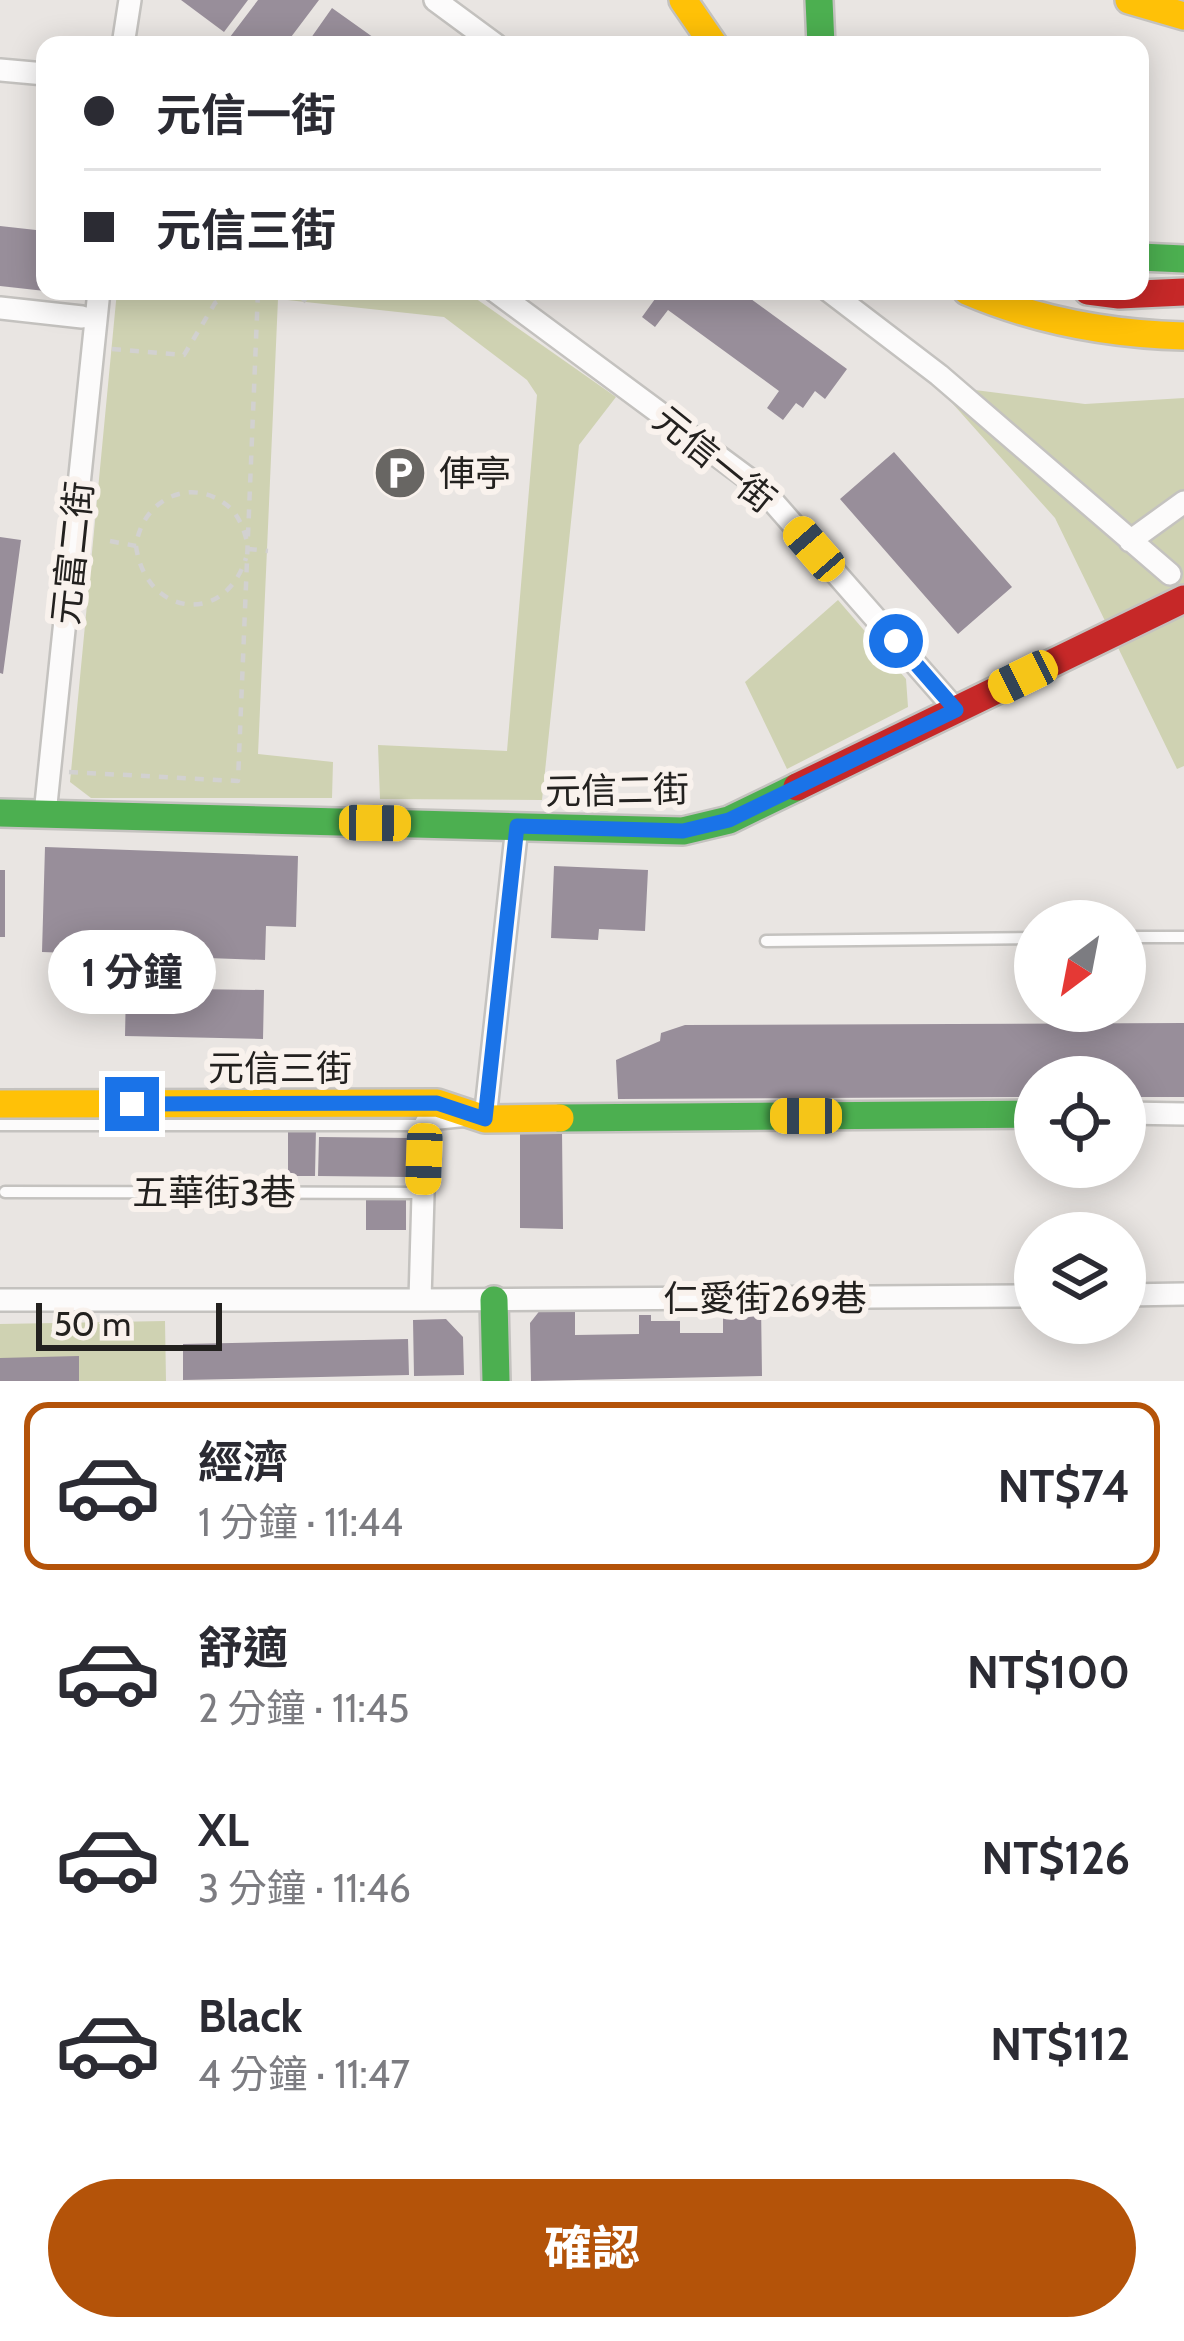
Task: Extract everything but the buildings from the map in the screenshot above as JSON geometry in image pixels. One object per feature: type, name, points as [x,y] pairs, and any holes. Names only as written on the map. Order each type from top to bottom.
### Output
[{"type":"main road","points":[[683,0],[708,36]]},
{"type":"main road","points":[[819,0],[821,36]]},
{"type":"main road","points":[[1129,0],[1184,16]]},
{"type":"main road","points":[[1149,257],[1184,259]]},
{"type":"main road","points":[[1149,294],[1184,292]]},
{"type":"main road","points":[[987,300],[1009,310],[1129,336],[1184,336]]},
{"type":"main road","name":"元信二街","points":[[0,813],[683,831],[729,820],[956,710],[1177,586]]},
{"type":"main road","name":"元信三街","points":[[0,1104],[485,1119],[1014,1114]]},
{"type":"main road","points":[[494,1300],[496,1381]]},
{"type":"street","points":[[124,36],[130,0]]},
{"type":"street","points":[[434,0],[484,36]]},
{"type":"street","points":[[0,70],[36,73]]},
{"type":"street","name":"元富二街","points":[[45,814],[98,300]]},
{"type":"street","name":"元信一街","points":[[507,300],[760,488],[956,710]]},
{"type":"street","points":[[842,300],[939,375],[1177,586]]},
{"type":"street","points":[[0,308],[82,316]]},
{"type":"street","points":[[1130,541],[1184,502]]},
{"type":"street","points":[[485,1119],[517,826]]},
{"type":"street","points":[[420,1300],[431,1114]]},
{"type":"street","points":[[1146,1114],[1184,1114]]},
{"type":"street","points":[[1146,1295],[1184,1294]]},
{"type":"street","name":"仁愛街269巷","points":[[0,1300],[1014,1296]]},
{"type":"lane","points":[[1146,938],[1184,937]]},
{"type":"lane","points":[[766,941],[1014,938]]},
{"type":"lane","points":[[0,1125],[431,1114]]},
{"type":"lane","name":"五華街3巷","points":[[5,1192],[424,1193]]},
{"type":"path","points":[[107,348],[184,356],[220,300]]},
{"type":"path","points":[[64,771],[238,782],[258,300]]},
{"type":"path","points":[[186,491],[203,493],[229,506],[242,524],[249,549],[242,572],[223,593],[209,603],[189,604],[170,600],[150,586],[139,570],[136,546],[147,514],[160,500],[186,491]]},
{"type":"path","points":[[110,541],[136,546]]},
{"type":"path","points":[[249,549],[268,551]]},
{"type":"green space","points":[[116,300],[278,300],[258,754],[333,762],[332,798],[91,798],[70,782]]},
{"type":"green space","points":[[287,300],[478,300],[616,397],[579,445],[542,800],[380,799],[378,745],[507,751],[537,395],[527,380],[444,317]]},
{"type":"green space","points":[[936,385],[1085,404],[1184,398],[1184,766],[1177,769],[1055,518]]},
{"type":"green space","points":[[838,600],[906,679],[908,707],[787,769],[745,682]]},
{"type":"green space","points":[[165,1321],[166,1381],[0,1381],[0,1324]]},
{"type":"traffic: fast","points":[[819,0],[821,36]]},
{"type":"traffic: fast","points":[[1149,257],[1184,259]]},
{"type":"traffic: fast","points":[[0,813],[683,831],[729,820],[797,787]]},
{"type":"traffic: fast","points":[[560,1118],[1014,1114]]},
{"type":"traffic: fast","points":[[494,1300],[496,1381]]},
{"type":"traffic: slow","points":[[683,0],[708,36]]},
{"type":"traffic: slow","points":[[1129,0],[1184,16]]},
{"type":"traffic: slow","points":[[992,300],[1073,324],[1184,336]]},
{"type":"traffic: slow","points":[[0,1104],[437,1103],[485,1119],[560,1118]]},
{"type":"traffic: jam","points":[[1149,294],[1184,292]]},
{"type":"traffic: jam","points":[[797,787],[1184,599]]},
{"type":"place","name":"俥亭","points":[[400,473]]},
{"type":"route","points":[[132,1104],[437,1103],[485,1119],[517,826],[683,831],[729,820],[956,710],[896,641]]}]
